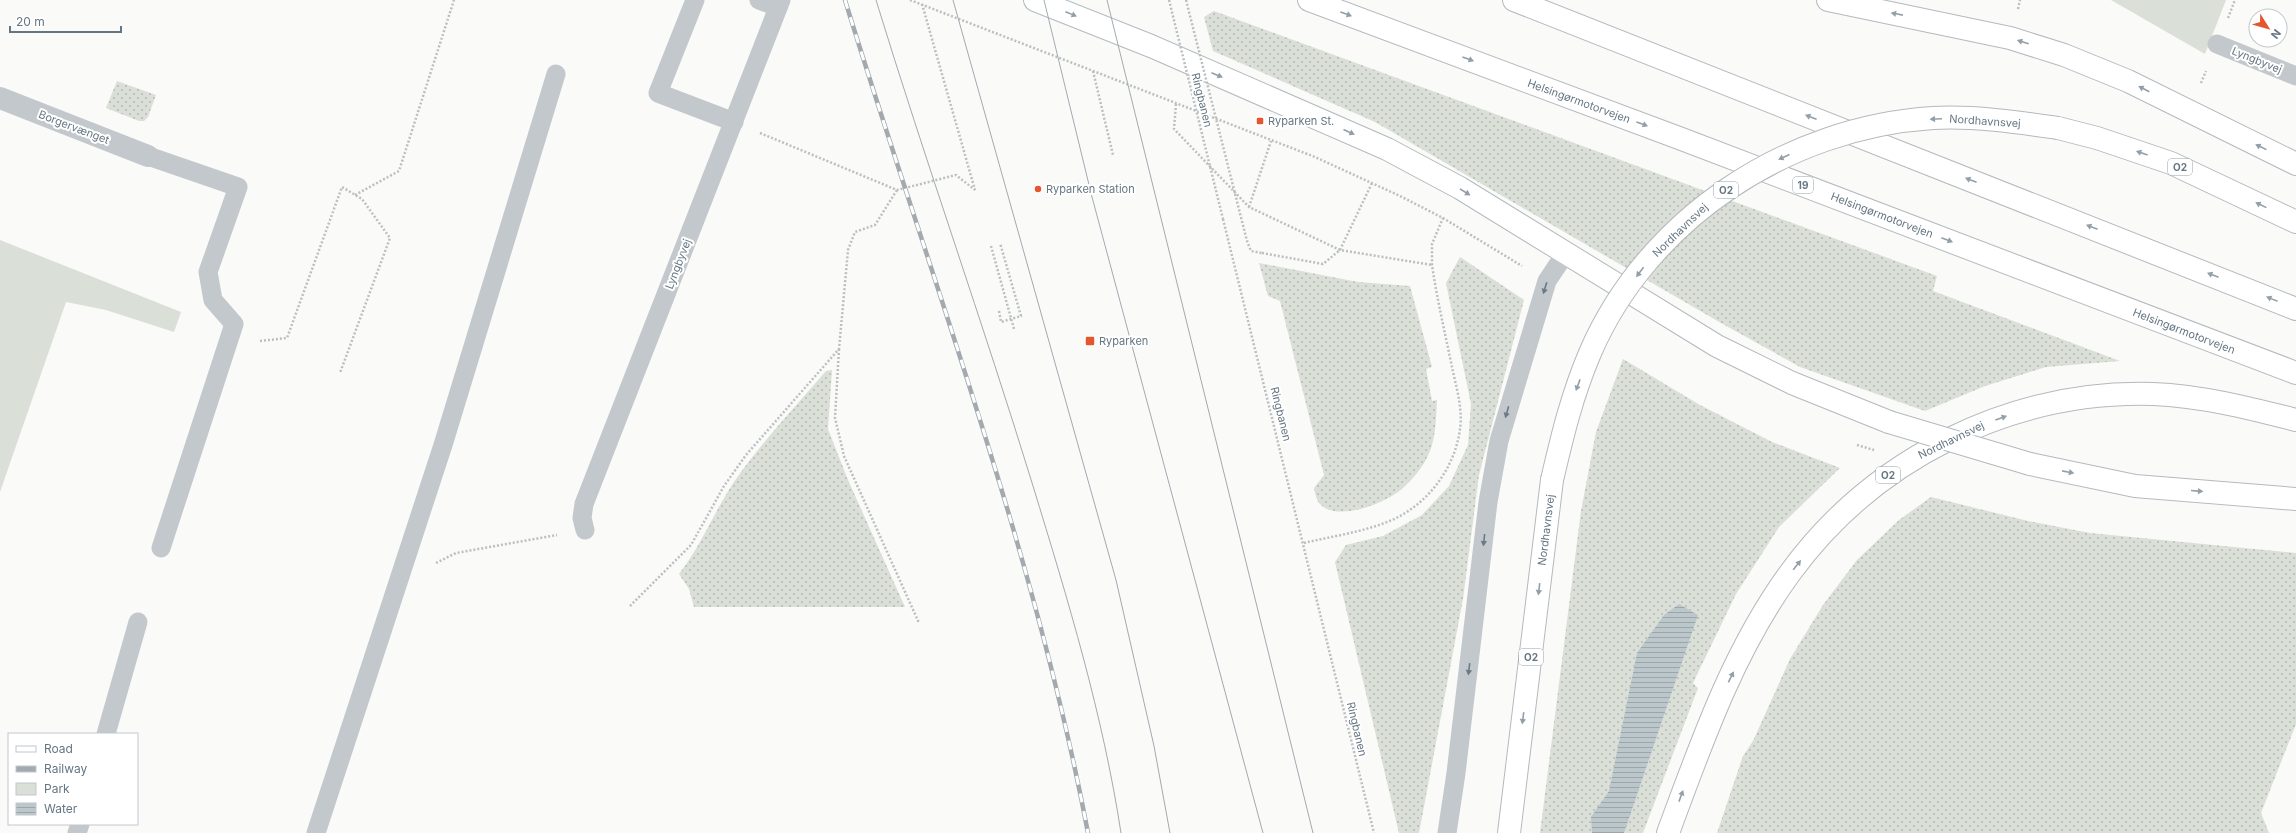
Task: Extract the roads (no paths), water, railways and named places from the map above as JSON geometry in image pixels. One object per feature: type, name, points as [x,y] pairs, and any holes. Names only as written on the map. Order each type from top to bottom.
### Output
[{"type":"main road","points":[[1035,0],[1151,46],[1387,149],[1460,188],[1565,254],[1717,346],[1792,383],[1889,422],[2030,464],[2135,486],[2296,499]]},
{"type":"main road","name":"Helsingørmotorvejen","points":[[1309,0],[1686,141],[2296,374]]},
{"type":"main road","points":[[1514,0],[2296,309]]},
{"type":"main road","points":[[1828,0],[2010,38],[2064,55],[2128,81],[2296,164]]},
{"type":"main road","name":"Nordhavnsvej","points":[[1509,833],[1552,480],[1564,426],[1576,388],[1608,317],[1655,253],[1713,199],[1780,158],[1816,142],[1854,131],[1894,123],[1932,118],[1972,118],[2058,128],[2098,138],[2171,163],[2296,222]]},
{"type":"main road","name":"Nordhavnsvej","points":[[1668,833],[1709,721],[1749,640],[1768,606],[1790,573],[1840,515],[1870,488],[1904,464],[1959,434],[2010,414],[2048,404],[2092,397],[2152,394],[2192,397],[2236,404],[2296,420]]},
{"type":"street","name":"Borgervænget","points":[[0,98],[148,156]]},
{"type":"lane","points":[[695,0],[658,93],[734,122]]},
{"type":"lane","points":[[759,0],[779,4]]},
{"type":"lane","name":"Lyngbyvej","points":[[585,530],[582,518],[584,504],[779,4]]},
{"type":"lane","name":"Lyngbyvej","points":[[2217,44],[2296,76]]},
{"type":"lane","points":[[316,833],[443,445],[556,74]]},
{"type":"lane","points":[[148,156],[238,187],[208,272],[213,300],[234,324],[161,548]]},
{"type":"lane","points":[[1447,833],[1456,773],[1488,502],[1499,441],[1547,281],[1565,254]]},
{"type":"lane","points":[[106,733],[138,622]]},
{"type":"water","points":[[1679,604],[1698,615],[1624,833],[1592,833],[1591,817],[1609,791],[1637,653],[1664,615]]},
{"type":"tram line","points":[[876,0],[1014,425],[1059,572],[1105,745],[1121,833]]},
{"type":"tram line","points":[[953,0],[1116,580],[1154,746],[1170,833]]},
{"type":"tram line","points":[[1044,0],[1092,197],[1263,833]]},
{"type":"tram line","points":[[1107,0],[1313,833]]},
{"type":"railway","points":[[845,0],[1010,517],[1066,727],[1088,833]]},
{"type":"place","name":"Ryparken St.","points":[[1260,121]]},
{"type":"place","name":"Ryparken Station","points":[[1038,189]]},
{"type":"place","name":"Ryparken","points":[[1090,341]]}]
